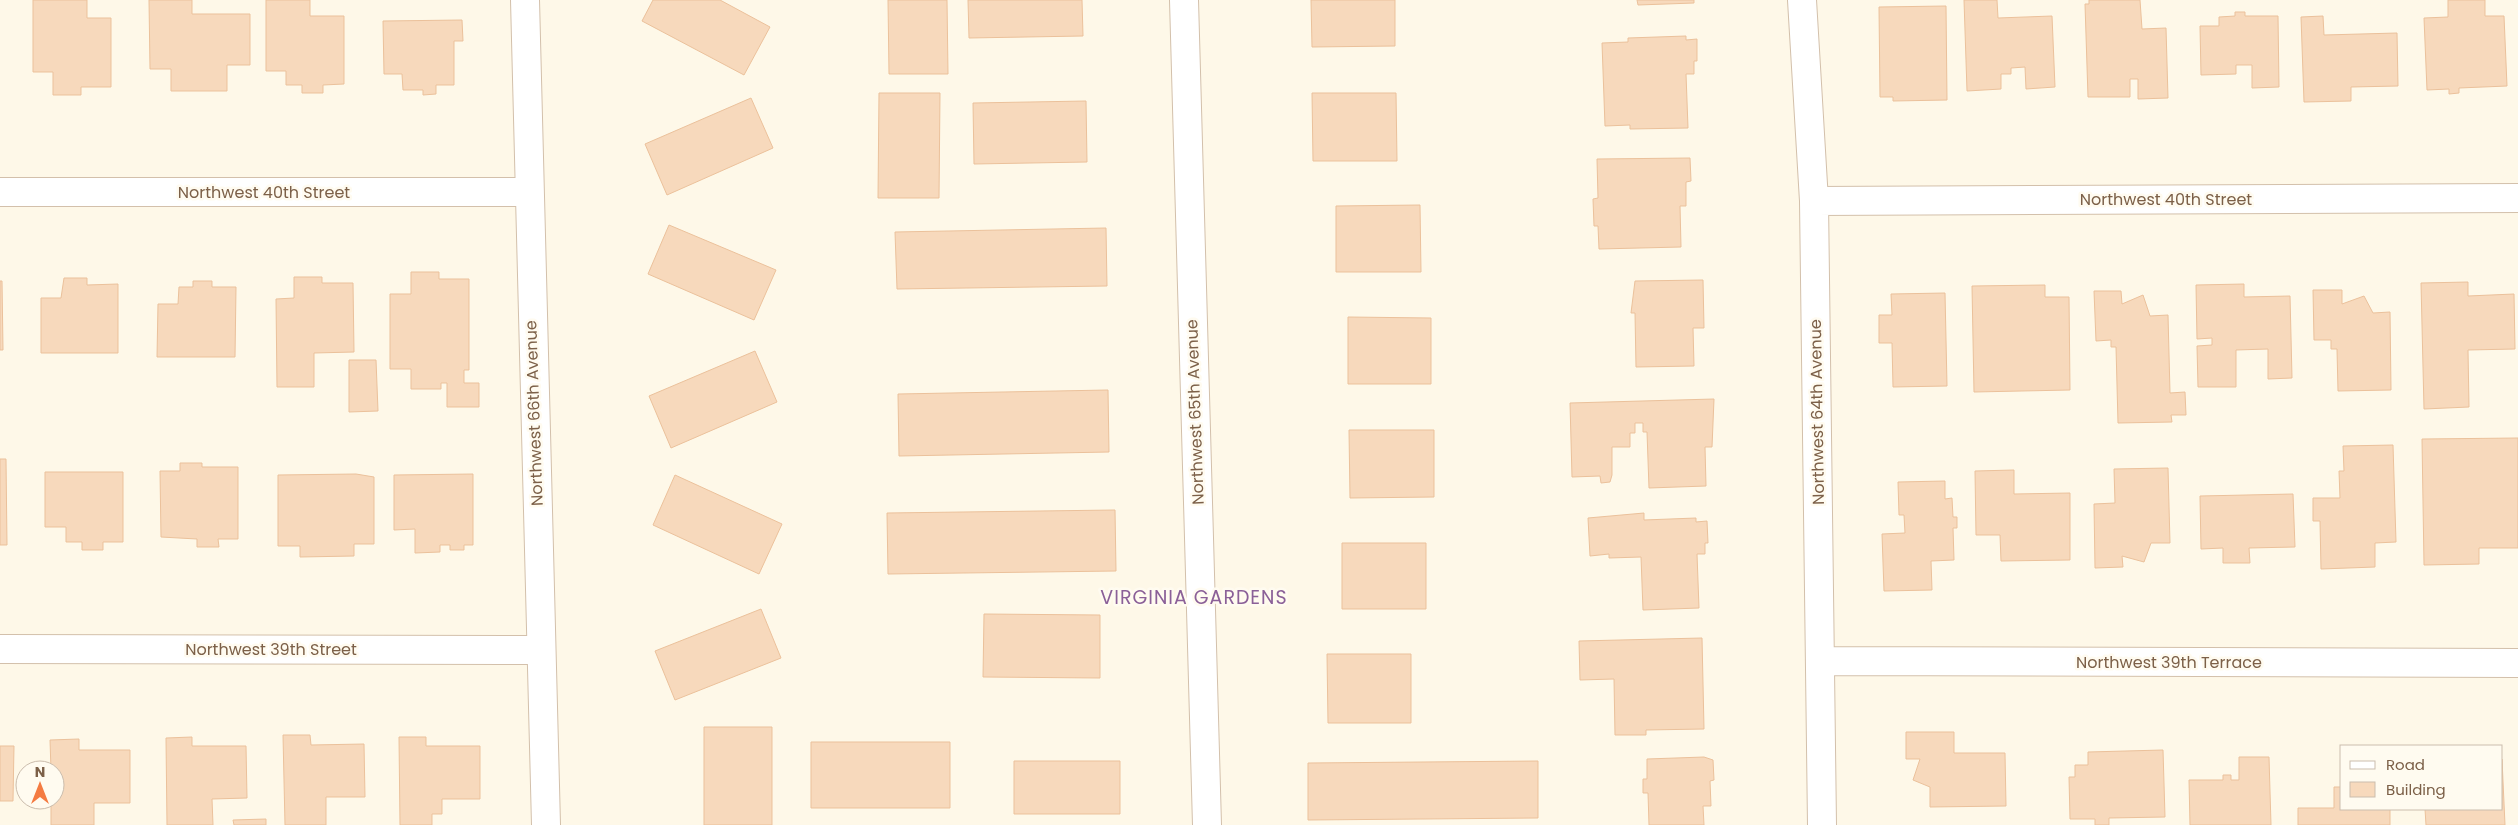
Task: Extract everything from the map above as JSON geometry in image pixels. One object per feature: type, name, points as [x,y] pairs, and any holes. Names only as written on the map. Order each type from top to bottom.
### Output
[{"type":"street","name":"Northwest 66th Avenue","points":[[525,0],[528,192],[546,825]]},
{"type":"street","name":"Northwest 65th Avenue","points":[[1184,0],[1207,825]]},
{"type":"street","name":"Northwest 64th Avenue","points":[[1802,0],[1814,201],[1822,825]]},
{"type":"street","name":"Northwest 40th Street","points":[[0,192],[528,192]]},
{"type":"street","name":"Northwest 40th Street","points":[[1814,201],[2518,198]]},
{"type":"street","name":"Northwest 39th Street","points":[[0,649],[541,650]]},
{"type":"street","name":"Northwest 39th Terrace","points":[[1820,661],[2518,663]]},
{"type":"building","points":[[33,0],[87,0],[87,18],[111,18],[111,87],[81,87],[81,95],[53,95],[53,72],[33,72]]},
{"type":"building","points":[[149,0],[192,0],[192,14],[250,14],[250,65],[227,65],[227,91],[171,91],[171,69],[150,69]]},
{"type":"building","points":[[266,0],[310,0],[310,16],[344,16],[344,84],[323,85],[323,93],[302,93],[302,85],[286,85],[286,71],[266,71]]},
{"type":"building","points":[[653,0],[720,0],[770,27],[744,75],[642,21]]},
{"type":"building","points":[[888,0],[947,0],[948,74],[889,74]]},
{"type":"building","points":[[968,0],[1082,0],[1083,36],[969,38]]},
{"type":"building","points":[[1311,0],[1395,0],[1395,46],[1312,47]]},
{"type":"building","points":[[1637,0],[1694,0],[1694,3],[1638,5]]},
{"type":"building","points":[[1964,0],[1997,0],[1998,18],[2052,16],[2055,87],[2026,89],[2025,67],[2011,68],[2011,74],[2001,74],[2001,89],[1967,91]]},
{"type":"building","points":[[2089,0],[2140,0],[2142,29],[2166,28],[2168,98],[2138,99],[2138,79],[2130,79],[2130,97],[2088,97],[2085,4],[2089,4]]},
{"type":"building","points":[[2448,0],[2485,0],[2485,16],[2504,16],[2507,86],[2459,88],[2459,93],[2449,94],[2449,89],[2427,90],[2424,18],[2448,17]]},
{"type":"building","points":[[1946,6],[1947,100],[1893,101],[1893,97],[1880,97],[1879,7]]},
{"type":"building","points":[[2235,12],[2245,12],[2245,16],[2278,16],[2279,87],[2252,88],[2252,65],[2236,65],[2236,74],[2201,75],[2200,26],[2219,26],[2219,17],[2235,16]]},
{"type":"building","points":[[2323,16],[2324,35],[2397,33],[2398,86],[2351,87],[2351,101],[2304,102],[2301,17]]},
{"type":"building","points":[[462,20],[463,41],[454,41],[454,85],[436,85],[436,94],[423,95],[423,90],[403,90],[402,74],[384,74],[383,21]]},
{"type":"building","points":[[1686,36],[1686,40],[1697,39],[1697,61],[1694,61],[1694,74],[1686,74],[1688,128],[1630,129],[1630,125],[1605,126],[1602,43],[1628,42],[1628,38]]},
{"type":"building","points":[[879,93],[940,93],[939,198],[878,198]]},
{"type":"building","points":[[1312,93],[1396,93],[1397,161],[1313,161]]},
{"type":"building","points":[[751,98],[773,148],[667,195],[645,144]]},
{"type":"building","points":[[1086,101],[1087,162],[974,164],[973,103]]},
{"type":"building","points":[[1690,158],[1691,181],[1686,182],[1686,206],[1680,206],[1681,247],[1599,249],[1598,226],[1594,226],[1593,199],[1598,198],[1597,159]]},
{"type":"building","points":[[1420,205],[1421,272],[1336,272],[1336,206]]},
{"type":"building","points":[[669,225],[776,270],[754,320],[648,274]]},
{"type":"building","points":[[1106,228],[1107,286],[897,289],[895,232]]},
{"type":"building","points":[[411,272],[439,272],[439,279],[469,279],[469,370],[464,370],[464,383],[479,383],[479,407],[447,407],[447,383],[441,383],[441,389],[411,389],[411,369],[390,369],[390,294],[411,294]]},
{"type":"building","points":[[294,277],[322,277],[322,283],[353,283],[354,352],[314,353],[314,387],[277,387],[276,299],[294,298]]},
{"type":"building","points":[[64,278],[87,278],[87,285],[118,284],[118,353],[41,353],[41,298],[61,298]]},
{"type":"building","points":[[1703,280],[1704,328],[1693,328],[1694,366],[1636,367],[1635,313],[1631,313],[1635,281]]},
{"type":"building","points":[[0,281],[2,281],[3,350],[0,350]]},
{"type":"building","points":[[193,281],[212,281],[212,287],[236,287],[235,357],[157,357],[158,304],[178,304],[179,287],[193,287]]},
{"type":"building","points":[[2468,282],[2468,296],[2514,294],[2515,349],[2468,350],[2469,407],[2424,409],[2421,283]]},
{"type":"building","points":[[2244,284],[2244,297],[2290,296],[2292,378],[2268,379],[2268,349],[2236,350],[2236,387],[2198,387],[2197,346],[2212,345],[2212,338],[2197,339],[2196,285]]},
{"type":"building","points":[[2045,285],[2045,297],[2069,297],[2070,390],[1974,392],[1972,286]]},
{"type":"building","points":[[2313,290],[2342,290],[2342,304],[2364,296],[2373,313],[2390,312],[2391,390],[2338,391],[2337,349],[2331,349],[2331,340],[2314,340]]},
{"type":"building","points":[[2094,291],[2121,291],[2122,304],[2143,295],[2150,316],[2168,315],[2170,393],[2185,392],[2186,415],[2171,415],[2172,422],[2118,423],[2116,347],[2111,347],[2111,340],[2096,341]]},
{"type":"building","points":[[1945,293],[1947,386],[1893,387],[1892,343],[1879,343],[1879,315],[1892,315],[1891,294]]},
{"type":"building","points":[[1348,317],[1431,318],[1431,384],[1348,384]]},
{"type":"building","points":[[755,351],[777,402],[671,448],[649,396]]},
{"type":"building","points":[[349,360],[376,360],[378,411],[349,412]]},
{"type":"building","points":[[1108,390],[1109,452],[899,456],[898,394]]},
{"type":"building","points":[[1714,399],[1712,447],[1705,447],[1706,486],[1649,488],[1647,432],[1643,432],[1643,423],[1635,423],[1635,433],[1630,433],[1630,447],[1612,447],[1612,475],[1610,482],[1601,483],[1600,476],[1572,477],[1570,403]]},
{"type":"building","points":[[1349,430],[1434,430],[1434,497],[1350,498]]},
{"type":"building","points":[[2518,438],[2518,548],[2479,548],[2479,564],[2424,565],[2422,439]]},
{"type":"building","points":[[2393,445],[2396,542],[2375,543],[2375,567],[2321,569],[2320,521],[2313,521],[2313,498],[2340,498],[2339,471],[2344,471],[2343,446]]},
{"type":"building","points":[[0,459],[6,459],[7,545],[0,545]]},
{"type":"building","points":[[180,463],[202,463],[202,467],[238,467],[238,539],[218,539],[219,547],[197,547],[197,539],[161,537],[160,471],[180,471]]},
{"type":"building","points":[[2168,468],[2170,543],[2151,543],[2144,562],[2122,556],[2123,567],[2095,568],[2094,504],[2115,503],[2114,469]]},
{"type":"building","points":[[2014,470],[2014,494],[2070,493],[2070,560],[2001,561],[2000,535],[1976,535],[1975,471]]},
{"type":"building","points":[[45,472],[123,472],[123,542],[103,542],[103,550],[82,550],[82,542],[66,542],[66,527],[45,527]]},
{"type":"building","points":[[356,474],[374,477],[374,544],[354,544],[354,556],[300,557],[300,546],[278,546],[278,475]]},
{"type":"building","points":[[473,474],[473,545],[464,545],[464,550],[450,550],[450,545],[440,545],[440,552],[415,553],[415,529],[394,530],[394,475]]},
{"type":"building","points":[[675,475],[782,524],[759,574],[653,525]]},
{"type":"building","points":[[1945,481],[1945,499],[1952,498],[1953,517],[1957,517],[1957,528],[1953,528],[1954,560],[1931,561],[1932,590],[1884,591],[1882,534],[1905,533],[1904,515],[1899,515],[1898,482]]},
{"type":"building","points":[[2293,494],[2295,547],[2249,548],[2250,563],[2223,563],[2223,548],[2201,549],[2200,496]]},
{"type":"building","points":[[1115,510],[1116,571],[888,574],[887,513]]},
{"type":"building","points":[[1644,513],[1644,520],[1696,518],[1696,522],[1707,521],[1708,543],[1705,543],[1705,554],[1697,554],[1699,608],[1643,610],[1641,557],[1609,558],[1609,554],[1590,556],[1588,518]]},
{"type":"building","points":[[1342,543],[1426,543],[1426,609],[1342,609]]},
{"type":"building","points":[[761,609],[781,658],[675,700],[655,651]]},
{"type":"building","points":[[984,614],[1100,615],[1100,678],[983,677]]},
{"type":"building","points":[[1702,638],[1704,729],[1646,730],[1646,735],[1615,735],[1614,679],[1580,680],[1579,641]]},
{"type":"building","points":[[1327,654],[1411,654],[1411,723],[1328,723]]},
{"type":"building","points":[[704,727],[772,727],[772,825],[704,825]]},
{"type":"building","points":[[1906,732],[1954,732],[1954,753],[2005,753],[2006,806],[1930,807],[1930,787],[1913,780],[1920,759],[1906,759]]},
{"type":"building","points":[[283,735],[310,735],[311,745],[364,744],[365,797],[326,797],[326,825],[285,825]]},
{"type":"building","points":[[192,737],[192,746],[246,746],[247,798],[212,799],[213,825],[167,825],[166,738]]},
{"type":"building","points":[[399,737],[426,737],[426,746],[480,746],[480,799],[442,799],[442,814],[432,814],[432,825],[400,825]]},
{"type":"building","points":[[79,739],[79,750],[130,750],[130,803],[94,803],[94,825],[51,825],[51,810],[65,810],[65,760],[51,760],[50,740]]},
{"type":"building","points":[[811,742],[950,742],[950,808],[811,808]]},
{"type":"building","points":[[0,746],[14,746],[13,801],[0,801]]},
{"type":"building","points":[[2163,750],[2165,817],[2109,818],[2109,825],[2095,825],[2095,819],[2070,819],[2069,777],[2075,777],[2075,765],[2088,765],[2088,752]]},
{"type":"building","points":[[1704,757],[1713,760],[1714,780],[1710,781],[1711,806],[1703,806],[1704,825],[1649,825],[1648,793],[1643,793],[1643,779],[1647,779],[1647,759]]},
{"type":"building","points":[[2239,757],[2269,757],[2271,825],[2190,825],[2189,780],[2223,780],[2223,775],[2231,775],[2231,780],[2239,780]]},
{"type":"building","points":[[1014,761],[1120,761],[1120,814],[1014,814]]},
{"type":"building","points":[[1538,761],[1538,818],[1308,820],[1308,763]]},
{"type":"building","points":[[2503,781],[2505,825],[2426,825],[2425,810],[2503,810]]},
{"type":"building","points":[[2334,787],[2340,787],[2340,810],[2390,810],[2390,825],[2298,825],[2298,808],[2334,808]]},
{"type":"building","points":[[266,819],[266,825],[234,825],[233,820]]},
{"type":"district","name":"VIRGINIA GARDENS","points":[[1194,597]]}]
